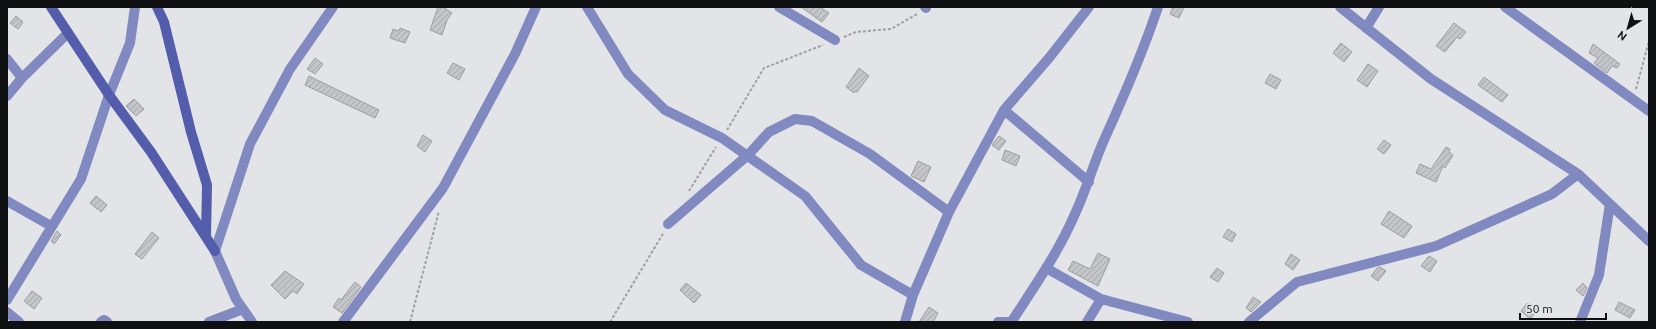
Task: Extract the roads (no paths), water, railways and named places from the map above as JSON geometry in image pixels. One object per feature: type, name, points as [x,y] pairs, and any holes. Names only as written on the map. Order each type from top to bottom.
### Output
[{"type":"street","points":[[50,7],[109,95],[151,152],[215,251],[236,299],[252,322]]},
{"type":"street","points":[[7,300],[81,179],[109,95],[130,43],[135,7]]},
{"type":"street","points":[[157,7],[164,22],[191,132],[207,185],[206,237]]},
{"type":"street","points":[[215,251],[250,144],[290,68],[333,7]]},
{"type":"street","points":[[342,322],[443,188],[515,54],[536,7]]},
{"type":"street","points":[[587,7],[628,74],[665,110],[722,138],[805,196],[861,265],[913,295]]},
{"type":"street","points":[[779,7],[835,40]]},
{"type":"street","points":[[904,322],[913,295],[949,212],[1004,110],[1049,58],[1089,7]]},
{"type":"street","points":[[998,322],[1013,322],[1074,218],[1103,142],[1128,87],[1158,7]]},
{"type":"street","points":[[1340,7],[1431,79],[1578,174],[1649,241]]},
{"type":"street","points":[[1366,28],[1380,7]]},
{"type":"street","points":[[1505,7],[1649,111]]},
{"type":"street","points":[[7,96],[22,78],[68,33]]},
{"type":"street","points":[[7,60],[22,78]]},
{"type":"street","points":[[1004,110],[1089,182]]},
{"type":"street","points":[[668,224],[748,155],[769,132],[796,120],[812,122],[870,154],[949,212]]},
{"type":"street","points":[[1249,322],[1297,282],[1436,246],[1552,194],[1578,174]]},
{"type":"street","points":[[7,201],[51,226]]},
{"type":"street","points":[[1580,322],[1599,275],[1610,204]]},
{"type":"street","points":[[1046,268],[1101,299],[1188,322]]},
{"type":"street","points":[[1087,322],[1101,299]]},
{"type":"street","points":[[209,322],[243,309]]},
{"type":"street","points":[[7,312],[19,322]]},
{"type":"street","points":[[101,322],[104,320],[107,322]]}]
